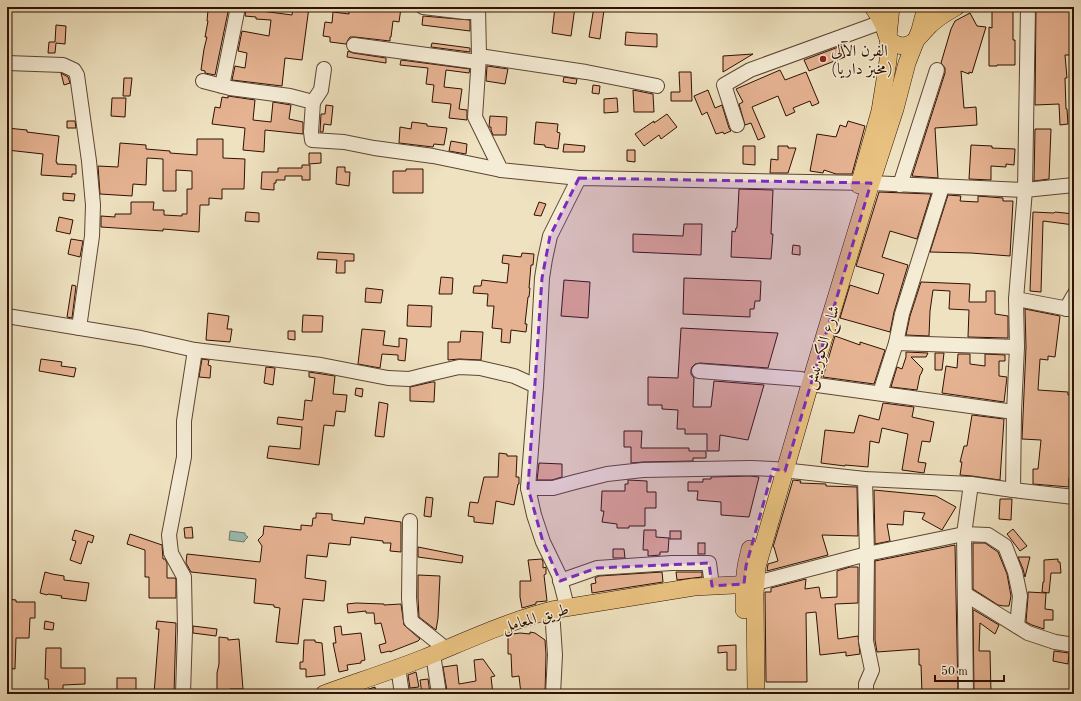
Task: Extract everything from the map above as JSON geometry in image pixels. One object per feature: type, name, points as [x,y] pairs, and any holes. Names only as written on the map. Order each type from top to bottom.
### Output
[{"type":"main road","points":[[872,7],[878,14],[892,42],[899,46],[906,46],[917,39],[941,15],[956,7]]},
{"type":"main road","name":"شارع الكورنيش","points":[[756,694],[755,594],[750,584],[746,566],[779,470],[865,183],[880,111],[888,61],[889,49],[885,29],[891,7]]},
{"type":"main road","name":"شارع الكورنيش","points":[[865,183],[895,109],[907,63],[922,24],[925,7]]},
{"type":"main road","name":"شارع الكورنيش","points":[[745,694],[750,584]]},
{"type":"main road","name":"طريق المعامل","points":[[324,694],[485,633],[540,613],[559,608],[694,587],[750,584]]},
{"type":"street","points":[[222,86],[238,7]]},
{"type":"street","points":[[424,7],[465,12],[478,9],[478,59],[475,117],[501,170]]},
{"type":"street","points":[[1013,490],[1014,412],[1018,347],[1016,299],[1025,190],[1028,7]]},
{"type":"street","points":[[737,125],[724,85],[750,70],[885,29]]},
{"type":"street","points":[[354,45],[586,72],[656,86]]},
{"type":"street","points":[[7,63],[63,65],[74,70],[77,75],[89,161],[93,205],[92,236],[79,328]]},
{"type":"street","points":[[324,68],[321,90],[313,102],[312,140],[344,142],[374,148],[433,156],[501,170],[579,178],[865,183],[1025,190],[1074,185]]},
{"type":"street","points":[[900,185],[937,70]]},
{"type":"street","points":[[203,81],[222,86],[290,96],[313,102]]},
{"type":"street","points":[[553,694],[560,581],[559,575],[543,542],[528,488],[542,278],[545,259],[550,236],[579,178]]},
{"type":"street","points":[[880,393],[896,343],[902,314],[942,187]]},
{"type":"street","points":[[1016,299],[1070,310],[1074,296]]},
{"type":"street","points":[[7,316],[141,338],[195,350],[321,365],[388,378],[409,379],[459,367],[480,368],[514,376],[536,386]]},
{"type":"street","points":[[896,343],[1018,347]]},
{"type":"street","points":[[183,694],[185,630],[184,577],[171,552],[169,536],[184,457],[184,421],[195,350]]},
{"type":"street","points":[[699,371],[805,381],[1014,412]]},
{"type":"street","points":[[528,488],[553,488],[607,474],[643,470],[750,468],[865,479],[971,484],[1074,497]]},
{"type":"street","points":[[865,479],[866,641],[872,670],[866,684],[866,694]]},
{"type":"street","points":[[966,694],[964,534],[971,484]]},
{"type":"street","points":[[410,521],[408,598],[411,621],[439,651],[439,694]]},
{"type":"street","points":[[750,584],[866,554],[964,534],[988,535],[1005,546],[1015,572],[1020,596],[1017,626]]},
{"type":"street","points":[[560,581],[597,568],[672,563],[709,563],[712,586]]},
{"type":"street","points":[[965,594],[1028,633],[1055,642],[1074,645]]},
{"type":"street","points":[[398,667],[402,694]]},
{"type":"highlighted area","points":[[579,178],[871,183],[785,471],[773,469],[746,566],[744,584],[712,586],[709,563],[597,568],[560,581],[543,542],[528,488],[542,278],[550,236]]},
{"type":"water","points":[[230,531],[245,533],[248,537],[244,542],[229,540]]},
{"type":"building","points":[[221,7],[229,7],[215,75],[205,73],[205,71],[201,70],[207,37],[205,37],[208,21],[208,10],[220,11]]},
{"type":"building","points":[[293,7],[309,7],[302,60],[285,58],[282,86],[232,80],[235,66],[245,68],[247,53],[238,51],[242,31],[269,36],[271,20],[256,19],[256,17],[245,16],[246,9],[292,15]]},
{"type":"building","points":[[349,7],[401,8],[399,22],[393,21],[390,41],[350,37],[346,44],[330,42],[330,37],[323,36],[325,22],[332,23],[333,12],[349,14]]},
{"type":"building","points":[[555,7],[575,7],[571,36],[552,33]]},
{"type":"building","points":[[594,7],[604,7],[600,39],[589,37]]},
{"type":"building","points":[[992,7],[1013,7],[1015,65],[989,66],[989,27],[992,28]]},
{"type":"building","points":[[1036,7],[1074,7],[1074,55],[1065,55],[1067,78],[1065,78],[1066,109],[1068,124],[1060,125],[1059,104],[1035,105]]},
{"type":"building","points":[[970,13],[977,26],[986,27],[972,73],[969,72],[969,74],[961,71],[964,108],[976,107],[977,125],[935,128],[938,178],[912,176],[945,73],[945,68],[941,63],[951,29],[955,21]]},
{"type":"building","points":[[423,16],[470,20],[470,31],[422,25]]},
{"type":"building","points":[[56,25],[66,26],[65,44],[56,43],[55,53],[48,53],[49,42],[55,42]]},
{"type":"building","points":[[626,32],[657,34],[657,47],[625,45]]},
{"type":"building","points":[[432,43],[470,48],[470,52],[431,47]]},
{"type":"building","points":[[841,46],[845,57],[809,71],[804,60]]},
{"type":"building","points":[[348,51],[386,58],[386,63],[347,57]]},
{"type":"building","points":[[753,54],[723,72],[723,56]]},
{"type":"building","points":[[401,60],[470,69],[469,73],[446,70],[444,87],[462,89],[459,109],[467,110],[467,120],[449,118],[451,104],[432,102],[434,85],[426,84],[428,68],[400,65]]},
{"type":"building","points":[[487,66],[508,69],[505,84],[486,81]]},
{"type":"building","points":[[780,70],[785,80],[806,72],[819,103],[812,106],[810,101],[793,108],[795,112],[786,116],[778,96],[752,107],[765,137],[758,140],[751,123],[745,125],[739,104],[743,102],[736,89]]},
{"type":"building","points":[[679,72],[691,72],[692,101],[671,101],[671,92],[680,92]]},
{"type":"building","points":[[61,73],[68,77],[70,83],[64,85]]},
{"type":"building","points":[[564,77],[577,79],[576,84],[563,82]]},
{"type":"building","points":[[124,78],[132,78],[130,96],[123,96]]},
{"type":"building","points":[[593,85],[600,86],[599,94],[592,93]]},
{"type":"building","points":[[633,90],[653,94],[654,112],[634,112]]},
{"type":"building","points":[[708,90],[715,108],[722,105],[731,131],[724,134],[723,132],[716,134],[707,112],[702,115],[694,96]]},
{"type":"building","points":[[228,96],[255,100],[253,120],[271,122],[273,102],[291,105],[289,119],[303,122],[303,134],[265,130],[264,152],[243,150],[245,128],[212,124],[215,107],[220,108],[222,97],[228,98]]},
{"type":"building","points":[[112,98],[126,98],[125,117],[111,116]]},
{"type":"building","points":[[617,98],[618,112],[604,113],[604,99]]},
{"type":"building","points":[[326,105],[333,106],[331,125],[324,124],[323,132],[320,132],[321,114],[325,114]]},
{"type":"building","points":[[667,114],[677,127],[661,139],[659,135],[644,146],[635,134]]},
{"type":"building","points":[[490,116],[507,117],[506,135],[493,135],[491,127],[489,127]]},
{"type":"building","points":[[67,121],[75,121],[76,128],[67,128]]},
{"type":"building","points":[[848,121],[865,126],[852,174],[836,174],[824,170],[823,173],[810,171],[817,134],[836,137],[840,125],[846,127]]},
{"type":"building","points":[[412,122],[427,124],[427,126],[447,128],[444,145],[434,144],[433,147],[399,143],[400,127],[411,129]]},
{"type":"building","points":[[536,122],[558,124],[557,132],[560,133],[558,149],[545,147],[545,145],[534,144]]},
{"type":"building","points":[[7,128],[59,136],[56,162],[57,164],[76,165],[76,174],[72,174],[72,177],[41,175],[43,154],[7,150]]},
{"type":"building","points":[[1035,129],[1051,129],[1049,179],[1034,181]]},
{"type":"building","points":[[197,139],[223,139],[223,158],[245,159],[244,189],[222,189],[222,199],[209,198],[209,205],[200,205],[199,232],[101,227],[101,216],[115,217],[115,214],[131,214],[131,202],[154,202],[153,210],[164,210],[164,215],[182,216],[182,214],[187,214],[187,189],[192,189],[192,171],[176,170],[176,191],[163,191],[163,159],[147,158],[146,185],[133,184],[132,196],[100,194],[98,166],[118,167],[120,143],[146,145],[146,149],[170,151],[170,153],[197,155]]},
{"type":"building","points":[[451,141],[467,144],[466,154],[449,151]]},
{"type":"building","points":[[564,144],[585,146],[584,152],[563,152]]},
{"type":"building","points":[[971,145],[1015,149],[1014,165],[1006,164],[1006,167],[991,166],[991,180],[969,179]]},
{"type":"building","points":[[743,146],[755,146],[755,165],[743,164]]},
{"type":"building","points":[[778,146],[796,148],[788,173],[770,173],[771,159],[778,160]]},
{"type":"building","points":[[627,150],[635,150],[635,162],[627,161]]},
{"type":"building","points":[[309,153],[321,153],[321,163],[309,164]]},
{"type":"building","points":[[302,165],[310,165],[310,180],[302,180],[302,176],[285,176],[285,180],[276,180],[276,183],[274,183],[274,190],[261,189],[262,172],[278,172],[278,168],[302,168]]},
{"type":"building","points":[[337,167],[345,167],[345,172],[350,172],[349,186],[336,184]]},
{"type":"building","points":[[406,169],[423,169],[423,193],[393,193],[393,171],[406,171]]},
{"type":"building","points":[[739,189],[773,190],[771,234],[773,234],[771,259],[731,257],[732,231],[735,232],[737,228]]},
{"type":"building","points":[[879,192],[931,194],[917,239],[890,231],[882,257],[908,265],[894,312],[890,332],[840,318],[850,285],[878,294],[884,274],[856,266]]},
{"type":"building","points":[[63,193],[75,194],[74,201],[63,200]]},
{"type":"building","points":[[948,195],[961,196],[960,201],[978,202],[978,196],[1003,198],[1003,201],[1013,201],[1010,256],[930,252]]},
{"type":"building","points":[[539,202],[546,204],[541,216],[534,215]]},
{"type":"building","points":[[246,212],[259,213],[259,222],[245,221]]},
{"type":"building","points":[[1033,212],[1074,214],[1074,225],[1043,221],[1041,292],[1030,291]]},
{"type":"building","points":[[59,217],[73,220],[70,234],[56,231]]},
{"type":"building","points":[[684,224],[702,224],[701,255],[633,252],[633,234],[683,236]]},
{"type":"building","points":[[71,239],[83,241],[80,257],[68,254]]},
{"type":"building","points":[[793,245],[800,246],[800,255],[792,254]]},
{"type":"building","points":[[318,252],[354,254],[354,261],[345,261],[345,273],[336,273],[337,260],[317,259]]},
{"type":"building","points":[[522,253],[534,254],[533,265],[531,265],[530,288],[525,324],[527,324],[526,332],[511,330],[510,343],[501,342],[502,329],[492,328],[494,306],[487,306],[488,294],[473,293],[474,286],[481,286],[482,280],[507,283],[509,264],[502,263],[503,255],[521,257]]},
{"type":"building","points":[[441,277],[453,278],[452,294],[439,294]]},
{"type":"building","points":[[684,278],[761,281],[760,301],[755,301],[754,309],[750,309],[750,317],[683,314]]},
{"type":"building","points":[[564,280],[590,282],[588,318],[561,316]]},
{"type":"building","points":[[921,282],[970,284],[969,302],[986,302],[986,291],[995,291],[995,314],[1008,316],[1008,338],[968,337],[969,310],[949,309],[950,291],[933,290],[929,336],[906,335],[910,316]]},
{"type":"building","points":[[72,285],[76,286],[72,318],[67,317]]},
{"type":"building","points":[[366,288],[383,290],[381,303],[365,302]]},
{"type":"building","points":[[408,305],[432,306],[431,327],[407,326]]},
{"type":"building","points":[[1025,309],[1060,316],[1055,357],[1048,356],[1048,360],[1040,359],[1038,390],[1068,392],[1068,395],[1072,395],[1070,447],[1074,446],[1074,477],[1069,478],[1069,487],[1033,484],[1033,469],[1038,469],[1041,440],[1022,439],[1026,347]]},
{"type":"building","points":[[208,313],[229,316],[227,329],[232,329],[230,342],[206,340]]},
{"type":"building","points":[[303,315],[323,316],[322,332],[302,332]]},
{"type":"building","points":[[681,328],[778,333],[768,368],[700,363],[695,364],[691,370],[691,374],[694,378],[693,407],[711,407],[714,381],[764,385],[748,440],[720,435],[719,451],[707,451],[707,434],[685,434],[685,429],[677,429],[678,410],[662,409],[662,405],[648,405],[648,377],[678,378]]},
{"type":"building","points":[[362,329],[385,331],[383,345],[399,347],[399,338],[407,339],[405,361],[398,360],[398,355],[382,354],[380,368],[358,364]]},
{"type":"building","points":[[288,331],[295,331],[295,340],[288,339]]},
{"type":"building","points":[[461,331],[483,332],[481,360],[448,360],[448,342],[460,342]]},
{"type":"building","points":[[835,336],[860,345],[860,342],[885,350],[874,384],[823,377]]},
{"type":"building","points":[[906,352],[928,353],[926,357],[911,357],[923,369],[920,375],[917,390],[891,387],[897,367],[902,369]]},
{"type":"building","points":[[935,353],[944,353],[942,370],[935,370]]},
{"type":"building","points":[[958,354],[970,354],[970,364],[985,366],[985,354],[1005,355],[1005,361],[999,361],[999,376],[1007,377],[1004,402],[942,393],[946,366],[957,368]]},
{"type":"building","points":[[41,359],[62,362],[61,366],[76,368],[74,377],[39,371]]},
{"type":"building","points":[[202,359],[209,360],[208,365],[211,366],[210,378],[199,377]]},
{"type":"building","points":[[266,367],[275,368],[273,385],[264,383]]},
{"type":"building","points":[[309,372],[335,376],[333,394],[347,395],[345,412],[336,411],[334,426],[324,425],[319,465],[267,458],[269,446],[300,449],[302,427],[277,424],[278,417],[303,420],[305,400],[312,401],[315,378],[309,377]]},
{"type":"building","points":[[435,382],[434,402],[410,401],[410,387]]},
{"type":"building","points":[[356,388],[363,389],[362,397],[355,395]]},
{"type":"building","points":[[379,402],[388,404],[384,437],[375,436]]},
{"type":"building","points":[[883,403],[914,407],[912,417],[934,422],[930,442],[922,441],[918,462],[926,463],[924,473],[902,470],[908,434],[882,428],[879,443],[870,441],[868,467],[821,463],[825,430],[854,433],[859,415],[879,420]]},
{"type":"building","points":[[972,415],[1004,419],[1000,480],[960,475],[962,462],[960,462],[964,446],[967,446]]},
{"type":"building","points":[[624,431],[642,431],[641,448],[689,448],[689,451],[706,451],[706,458],[693,458],[693,461],[631,463],[631,447],[624,447]]},
{"type":"building","points":[[499,453],[507,454],[507,456],[517,456],[516,477],[519,477],[519,484],[514,505],[496,501],[493,524],[474,522],[474,517],[468,516],[470,502],[478,503],[484,477],[498,477]]},
{"type":"building","points":[[539,463],[562,464],[562,477],[552,480],[537,480]]},
{"type":"building","points":[[711,477],[759,477],[749,517],[721,515],[721,502],[697,500],[698,491],[688,491],[688,482],[703,482],[703,479],[711,479]]},
{"type":"building","points":[[628,480],[647,481],[647,492],[656,492],[656,508],[645,508],[645,526],[617,528],[617,524],[602,522],[604,511],[601,511],[602,491],[625,491],[625,484],[628,484]]},
{"type":"building","points":[[793,480],[801,481],[800,483],[826,484],[826,486],[857,487],[858,536],[822,535],[828,555],[767,571],[768,564],[778,561],[773,547]]},
{"type":"building","points":[[874,490],[936,496],[956,507],[942,530],[922,519],[925,513],[904,511],[903,525],[887,524],[890,541],[875,544]]},
{"type":"building","points":[[426,497],[433,498],[431,517],[424,516]]},
{"type":"building","points":[[1000,499],[1012,499],[1011,520],[999,519]]},
{"type":"building","points":[[316,513],[332,514],[332,520],[364,524],[365,517],[401,522],[401,552],[390,551],[391,543],[351,537],[350,545],[329,543],[327,557],[307,555],[305,578],[326,581],[324,601],[303,599],[298,644],[276,642],[280,608],[274,607],[274,605],[254,603],[256,579],[191,572],[186,563],[187,554],[260,562],[262,546],[258,540],[263,535],[264,526],[301,530],[301,525],[312,526],[313,518],[316,518]]},
{"type":"building","points":[[192,527],[193,538],[185,538],[184,528]]},
{"type":"building","points":[[1013,529],[1027,546],[1020,551],[1007,534]]},
{"type":"building","points":[[75,530],[94,536],[92,543],[88,541],[81,564],[70,560],[76,541],[72,540]]},
{"type":"building","points":[[644,530],[656,530],[656,537],[669,538],[668,552],[660,552],[660,555],[648,556],[648,550],[643,550]]},
{"type":"building","points":[[670,531],[681,531],[681,539],[670,539]]},
{"type":"building","points":[[130,534],[162,545],[163,559],[165,559],[167,563],[167,578],[176,579],[176,598],[149,598],[149,577],[145,577],[145,550],[127,544]]},
{"type":"building","points":[[698,543],[705,543],[705,554],[698,554]]},
{"type":"building","points":[[973,543],[985,543],[998,552],[1007,574],[1011,596],[1009,606],[998,605],[973,589]]},
{"type":"building","points":[[955,545],[958,694],[922,694],[919,649],[877,652],[875,640],[875,561]]},
{"type":"building","points":[[418,547],[463,556],[462,563],[418,557]]},
{"type":"building","points":[[613,549],[624,549],[625,558],[613,558]]},
{"type":"building","points":[[1018,557],[1030,557],[1025,577],[1023,569]]},
{"type":"building","points":[[542,559],[543,568],[546,567],[546,574],[544,575],[547,601],[536,602],[536,604],[522,608],[520,581],[531,581],[528,560]]},
{"type":"building","points":[[1058,559],[1058,562],[1060,562],[1061,573],[1051,573],[1049,593],[1042,592],[1044,582],[1044,560]]},
{"type":"building","points":[[850,567],[858,567],[858,603],[835,604],[838,639],[858,636],[860,654],[846,656],[846,652],[820,655],[816,612],[806,613],[807,682],[766,682],[765,592],[771,592],[771,588],[806,579],[805,589],[819,587],[821,598],[837,597],[837,571]]},
{"type":"building","points":[[45,572],[64,576],[64,580],[89,583],[86,601],[61,598],[62,596],[40,593]]},
{"type":"building","points":[[662,572],[663,582],[592,593],[591,584],[596,583],[595,578],[599,576]]},
{"type":"building","points":[[676,572],[702,572],[702,577],[677,580]]},
{"type":"building","points":[[418,575],[440,576],[436,630],[419,617]]},
{"type":"building","points":[[1028,592],[1046,593],[1045,609],[1053,610],[1053,620],[1044,620],[1044,629],[1026,622]]},
{"type":"building","points":[[7,599],[16,600],[16,602],[35,602],[35,618],[30,618],[29,638],[16,638],[15,669],[7,668]]},
{"type":"building","points":[[356,603],[384,605],[401,604],[404,625],[420,639],[390,652],[381,653],[379,645],[386,643],[381,623],[375,624],[374,613],[366,613],[366,611],[348,613],[347,604]]},
{"type":"building","points":[[973,610],[999,625],[995,634],[980,623],[979,651],[990,651],[991,694],[974,694]]},
{"type":"building","points":[[45,621],[54,623],[53,630],[44,629]]},
{"type":"building","points":[[157,621],[176,623],[174,694],[154,694],[159,629],[156,629]]},
{"type":"building","points":[[193,626],[217,629],[216,636],[193,633]]},
{"type":"building","points":[[341,626],[342,635],[361,633],[365,660],[361,661],[361,663],[347,665],[348,670],[339,672],[333,643],[336,643],[334,627]]},
{"type":"building","points":[[530,632],[535,633],[545,640],[545,694],[521,694],[519,676],[512,677],[511,654],[508,654],[508,636],[520,633],[530,634]]},
{"type":"building","points":[[219,637],[228,638],[228,640],[239,639],[243,689],[230,689],[230,694],[217,694]]},
{"type":"building","points":[[304,640],[315,640],[315,642],[322,643],[325,675],[306,677],[306,669],[300,669],[300,662],[303,662]]},
{"type":"building","points":[[736,645],[736,670],[727,670],[727,652],[718,653],[718,646]]},
{"type":"building","points":[[46,648],[61,648],[61,668],[85,668],[85,684],[63,685],[63,694],[49,694],[48,679],[45,679]]},
{"type":"building","points":[[1054,651],[1069,653],[1068,664],[1053,661]]},
{"type":"building","points":[[483,659],[495,676],[491,677],[493,694],[477,694],[477,690],[449,694],[449,691],[447,691],[443,667],[457,665],[459,684],[476,681],[474,660]]},
{"type":"building","points":[[416,672],[419,687],[410,688],[408,675]]},
{"type":"building","points":[[117,678],[136,678],[136,694],[117,694]]},
{"type":"building","points":[[428,679],[430,694],[422,694],[420,680]]},
{"type":"building","points":[[375,687],[376,692],[370,694],[354,694]]},
{"type":"place","name":"الفرن الآلي (مخبز داريا)","points":[[823,59]]}]
